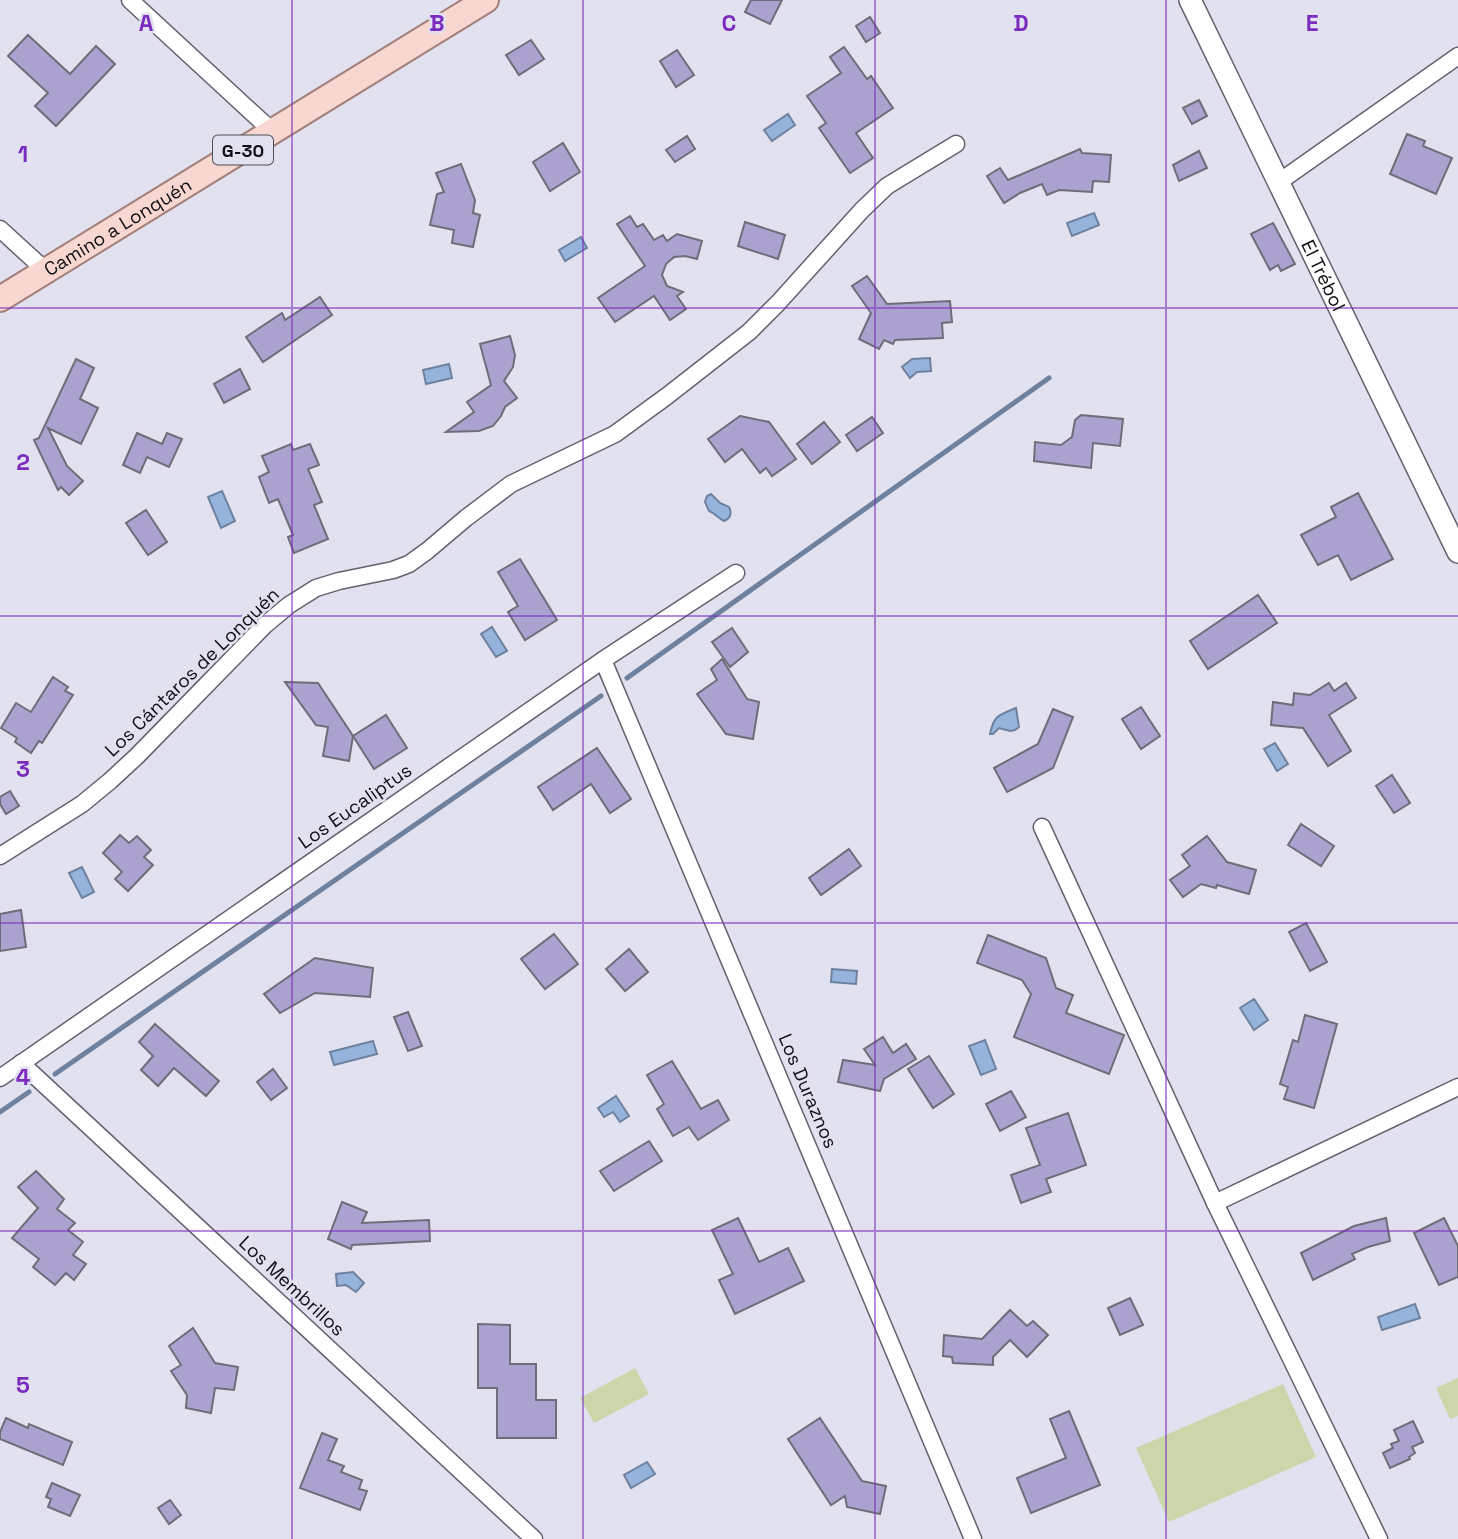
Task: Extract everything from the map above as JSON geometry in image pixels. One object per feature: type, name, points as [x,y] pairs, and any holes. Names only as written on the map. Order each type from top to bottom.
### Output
[{"type":"main road","name":"Camino a Lonquén","points":[[0,299],[486,0]]},
{"type":"main road","name":"El Trébol","points":[[1190,0],[1456,544]]},
{"type":"street","points":[[130,0],[273,132]]},
{"type":"street","points":[[1279,182],[1458,56]]},
{"type":"street","name":"Los Cántaros de Lonquén","points":[[0,856],[82,804],[110,781],[265,625],[289,605],[316,588],[409,564],[511,484],[615,435],[749,332],[887,186],[956,144]]},
{"type":"street","points":[[0,229],[46,271]]},
{"type":"street","name":"Los Eucaliptus","points":[[0,1078],[603,660],[736,573]]},
{"type":"street","name":"Los Duraznos","points":[[603,660],[973,1539]]},
{"type":"street","points":[[1042,827],[1215,1202],[1379,1539]]},
{"type":"street","name":"Los Membrillos","points":[[21,1063],[534,1539]]},
{"type":"street","points":[[1215,1202],[1458,1087]]},
{"type":"green space","points":[[635,1368],[649,1394],[594,1423],[580,1398]]},
{"type":"green space","points":[[1458,1378],[1458,1416],[1450,1419],[1436,1388]]},
{"type":"green space","points":[[1283,1384],[1316,1457],[1169,1522],[1136,1448]]},
{"type":"water","points":[[788,114],[795,125],[772,141],[764,130]]},
{"type":"water","points":[[1094,213],[1099,225],[1072,236],[1067,223]]},
{"type":"water","points":[[581,237],[587,248],[565,261],[559,250]]},
{"type":"water","points":[[930,358],[931,371],[917,372],[910,378],[902,367],[912,359]]},
{"type":"water","points":[[449,364],[452,378],[426,384],[423,370]]},
{"type":"water","points":[[222,491],[235,521],[221,528],[208,497]]},
{"type":"water","points":[[711,494],[729,507],[730,515],[726,520],[709,511],[705,502]]},
{"type":"water","points":[[492,627],[507,651],[496,657],[481,634]]},
{"type":"water","points":[[1016,708],[1019,727],[1010,731],[999,728],[990,734],[998,716]]},
{"type":"water","points":[[1275,743],[1288,764],[1277,771],[1264,749]]},
{"type":"water","points":[[82,867],[94,892],[82,898],[69,873]]},
{"type":"water","points":[[832,969],[857,971],[856,984],[831,982]]},
{"type":"water","points":[[1254,999],[1268,1020],[1254,1030],[1240,1008]]},
{"type":"water","points":[[985,1040],[996,1069],[981,1075],[969,1046]]},
{"type":"water","points":[[373,1041],[377,1054],[334,1065],[330,1052]]},
{"type":"water","points":[[616,1096],[629,1116],[620,1122],[613,1112],[604,1117],[598,1108]]},
{"type":"water","points":[[353,1272],[364,1283],[356,1292],[346,1285],[337,1286],[336,1274]]},
{"type":"water","points":[[1415,1304],[1420,1318],[1382,1330],[1378,1317]]},
{"type":"water","points":[[647,1462],[655,1474],[631,1488],[624,1475]]},
{"type":"building","points":[[751,0],[782,0],[770,24],[745,12]]},
{"type":"building","points":[[870,17],[880,33],[866,42],[856,26]]},
{"type":"building","points":[[28,35],[70,74],[96,46],[115,64],[56,126],[35,106],[48,93],[8,56]]},
{"type":"building","points":[[531,40],[544,59],[519,75],[506,55]]},
{"type":"building","points":[[844,47],[867,79],[871,76],[893,108],[856,133],[873,158],[850,173],[819,128],[826,123],[807,96],[841,73],[830,57]]},
{"type":"building","points":[[677,50],[694,75],[676,87],[660,61]]},
{"type":"building","points":[[1199,100],[1207,116],[1192,124],[1183,108]]},
{"type":"building","points":[[1407,134],[1425,141],[1423,146],[1452,158],[1436,194],[1390,174]]},
{"type":"building","points":[[687,136],[695,149],[675,162],[666,150]]},
{"type":"building","points":[[563,143],[580,172],[550,191],[533,162]]},
{"type":"building","points":[[1080,149],[1082,153],[1111,155],[1109,182],[1093,181],[1092,192],[1059,190],[1047,195],[1042,184],[1004,203],[987,176],[1000,168],[1008,180]]},
{"type":"building","points":[[1199,151],[1207,168],[1179,181],[1173,165]]},
{"type":"building","points":[[461,164],[475,200],[473,213],[480,215],[473,247],[452,243],[454,230],[430,225],[437,194],[444,192],[436,173]]},
{"type":"building","points":[[630,216],[637,227],[643,224],[654,240],[663,235],[667,241],[677,234],[702,241],[697,259],[674,257],[666,264],[662,275],[667,286],[683,292],[677,296],[686,309],[670,320],[654,296],[615,322],[598,298],[645,266],[617,224]]},
{"type":"building","points":[[745,222],[785,235],[778,259],[738,246]]},
{"type":"building","points":[[1273,223],[1295,264],[1281,271],[1278,265],[1270,270],[1251,234]]},
{"type":"building","points":[[867,276],[887,304],[950,301],[952,322],[942,323],[943,338],[895,340],[893,344],[884,340],[879,349],[859,339],[871,313],[852,286]]},
{"type":"building","points":[[320,297],[332,315],[263,362],[246,337],[282,313],[285,320]]},
{"type":"building","points":[[510,336],[515,355],[513,367],[504,381],[517,398],[505,407],[493,426],[479,431],[446,432],[474,412],[467,402],[491,385],[480,344]]},
{"type":"building","points":[[76,359],[94,368],[80,399],[98,408],[81,444],[48,428],[67,466],[83,481],[69,495],[61,487],[58,490],[34,440],[39,438]]},
{"type":"building","points":[[240,369],[250,389],[224,403],[214,384]]},
{"type":"building","points":[[1081,415],[1123,419],[1120,446],[1093,443],[1091,468],[1034,461],[1035,442],[1061,445],[1072,437],[1075,420]]},
{"type":"building","points":[[740,416],[769,422],[796,459],[772,476],[766,468],[760,473],[742,449],[725,462],[708,439]]},
{"type":"building","points":[[872,417],[883,433],[857,451],[846,435]]},
{"type":"building","points":[[824,422],[840,442],[812,464],[797,444]]},
{"type":"building","points":[[137,433],[162,444],[167,433],[182,439],[169,467],[147,457],[140,473],[123,465]]},
{"type":"building","points":[[291,444],[293,450],[310,444],[319,465],[308,469],[322,502],[314,505],[328,539],[294,553],[288,537],[293,535],[278,499],[269,503],[259,477],[269,472],[262,456]]},
{"type":"building","points":[[1358,493],[1393,559],[1351,580],[1338,555],[1318,565],[1301,535],[1336,517],[1331,507]]},
{"type":"building","points":[[146,510],[167,542],[148,555],[126,523]]},
{"type":"building","points":[[520,559],[557,620],[525,640],[508,612],[518,606],[498,572]]},
{"type":"building","points":[[1258,595],[1277,623],[1208,669],[1190,641]]},
{"type":"building","points":[[732,628],[748,652],[730,667],[712,642]]},
{"type":"building","points":[[722,659],[747,699],[759,702],[753,739],[726,734],[697,694],[717,680],[711,669]]},
{"type":"building","points":[[53,677],[68,687],[65,691],[73,695],[42,743],[39,741],[31,753],[15,742],[17,738],[1,728],[16,703],[31,712]]},
{"type":"building","points":[[285,682],[318,683],[353,736],[349,761],[323,756],[328,727],[316,725]]},
{"type":"building","points":[[1329,683],[1334,691],[1346,683],[1356,698],[1329,715],[1351,751],[1328,766],[1303,728],[1271,725],[1273,702],[1293,705],[1294,693],[1310,695]]},
{"type":"building","points":[[1141,707],[1160,736],[1141,749],[1122,719]]},
{"type":"building","points":[[1053,709],[1073,717],[1053,768],[1007,792],[994,768],[1038,744]]},
{"type":"building","points":[[386,715],[407,748],[374,769],[353,736]]},
{"type":"building","points":[[597,748],[631,799],[610,813],[591,784],[553,810],[538,787]]},
{"type":"building","points":[[1392,775],[1410,803],[1394,813],[1376,786]]},
{"type":"building","points":[[10,791],[19,806],[6,814],[0,804],[0,797]]},
{"type":"building","points":[[1301,824],[1334,846],[1321,866],[1288,845]]},
{"type":"building","points":[[120,835],[129,843],[137,836],[151,850],[144,857],[153,865],[128,891],[115,879],[122,872],[103,853]]},
{"type":"building","points":[[1207,836],[1227,862],[1256,870],[1249,894],[1217,885],[1216,888],[1201,884],[1183,897],[1170,880],[1190,866],[1182,855]]},
{"type":"building","points":[[849,849],[861,866],[821,895],[809,878]]},
{"type":"building","points":[[21,910],[26,947],[0,951],[0,914]]},
{"type":"building","points":[[1306,923],[1327,962],[1310,971],[1289,932]]},
{"type":"building","points":[[554,934],[578,964],[545,989],[521,959]]},
{"type":"building","points":[[988,935],[1046,958],[1056,988],[1073,995],[1066,1013],[1124,1035],[1109,1074],[1014,1037],[1031,994],[1022,980],[977,963]]},
{"type":"building","points":[[629,949],[648,972],[625,991],[606,969]]},
{"type":"building","points":[[315,958],[373,968],[370,997],[315,993],[280,1013],[264,994]]},
{"type":"building","points":[[408,1012],[422,1046],[408,1051],[394,1017]]},
{"type":"building","points":[[1305,1015],[1337,1024],[1314,1108],[1284,1099],[1288,1087],[1280,1084],[1293,1040],[1298,1042]]},
{"type":"building","points":[[155,1024],[219,1081],[206,1096],[174,1068],[158,1086],[141,1070],[153,1056],[139,1042]]},
{"type":"building","points":[[883,1037],[893,1053],[906,1044],[916,1059],[884,1079],[880,1091],[838,1082],[843,1060],[875,1065],[864,1049]]},
{"type":"building","points":[[929,1056],[954,1094],[933,1108],[908,1069]]},
{"type":"building","points":[[672,1061],[701,1109],[718,1100],[729,1120],[698,1140],[689,1127],[673,1136],[657,1109],[664,1104],[647,1075]]},
{"type":"building","points":[[273,1069],[287,1088],[271,1100],[257,1082]]},
{"type":"building","points":[[1011,1091],[1026,1117],[1000,1131],[986,1104]]},
{"type":"building","points":[[1068,1113],[1086,1165],[1046,1179],[1051,1192],[1021,1203],[1011,1175],[1040,1165],[1026,1128]]},
{"type":"building","points":[[649,1141],[662,1161],[614,1191],[600,1171]]},
{"type":"building","points":[[36,1171],[64,1199],[57,1209],[75,1223],[68,1230],[83,1242],[73,1255],[86,1264],[74,1280],[66,1273],[55,1285],[33,1267],[39,1259],[12,1238],[38,1208],[18,1187]]},
{"type":"building","points":[[342,1202],[367,1212],[362,1223],[429,1220],[430,1241],[352,1245],[351,1249],[328,1239]]},
{"type":"building","points":[[738,1218],[759,1262],[788,1248],[804,1281],[735,1314],[719,1280],[733,1274],[712,1230]]},
{"type":"building","points":[[1386,1218],[1390,1241],[1352,1254],[1355,1259],[1313,1280],[1301,1253],[1354,1226]]},
{"type":"building","points":[[1444,1218],[1458,1246],[1458,1277],[1439,1285],[1414,1233]]},
{"type":"building","points":[[1130,1298],[1143,1325],[1120,1335],[1108,1308]]},
{"type":"building","points":[[1010,1310],[1027,1326],[1033,1321],[1048,1335],[1027,1357],[1010,1340],[993,1357],[993,1365],[953,1363],[952,1357],[943,1356],[944,1335],[982,1339]]},
{"type":"building","points":[[478,1324],[510,1325],[510,1364],[536,1364],[536,1400],[556,1400],[556,1438],[497,1438],[497,1388],[478,1388]]},
{"type":"building","points":[[193,1328],[215,1363],[238,1367],[234,1390],[215,1388],[211,1413],[186,1408],[187,1395],[171,1371],[181,1365],[169,1346]]},
{"type":"building","points":[[1069,1411],[1100,1485],[1031,1513],[1017,1478],[1066,1458],[1050,1419]]},
{"type":"building","points":[[6,1418],[28,1428],[29,1424],[72,1442],[63,1465],[0,1439]]},
{"type":"building","points":[[820,1418],[862,1481],[886,1486],[880,1514],[847,1507],[845,1496],[831,1505],[788,1439]]},
{"type":"building","points":[[1413,1421],[1423,1442],[1412,1447],[1415,1453],[1410,1459],[1390,1468],[1383,1453],[1393,1448],[1391,1444],[1399,1441],[1394,1430]]},
{"type":"building","points":[[322,1433],[337,1439],[328,1460],[344,1466],[341,1472],[362,1480],[359,1489],[367,1491],[360,1510],[300,1488]]},
{"type":"building","points":[[52,1483],[80,1495],[70,1516],[48,1507],[51,1499],[46,1497]]},
{"type":"building","points":[[170,1500],[181,1515],[169,1524],[158,1508]]},
{"type":"waterway","points":[[627,678],[1049,378]]},
{"type":"waterway","points":[[55,1074],[601,696]]},
{"type":"waterway","points":[[0,1112],[29,1092]]}]
